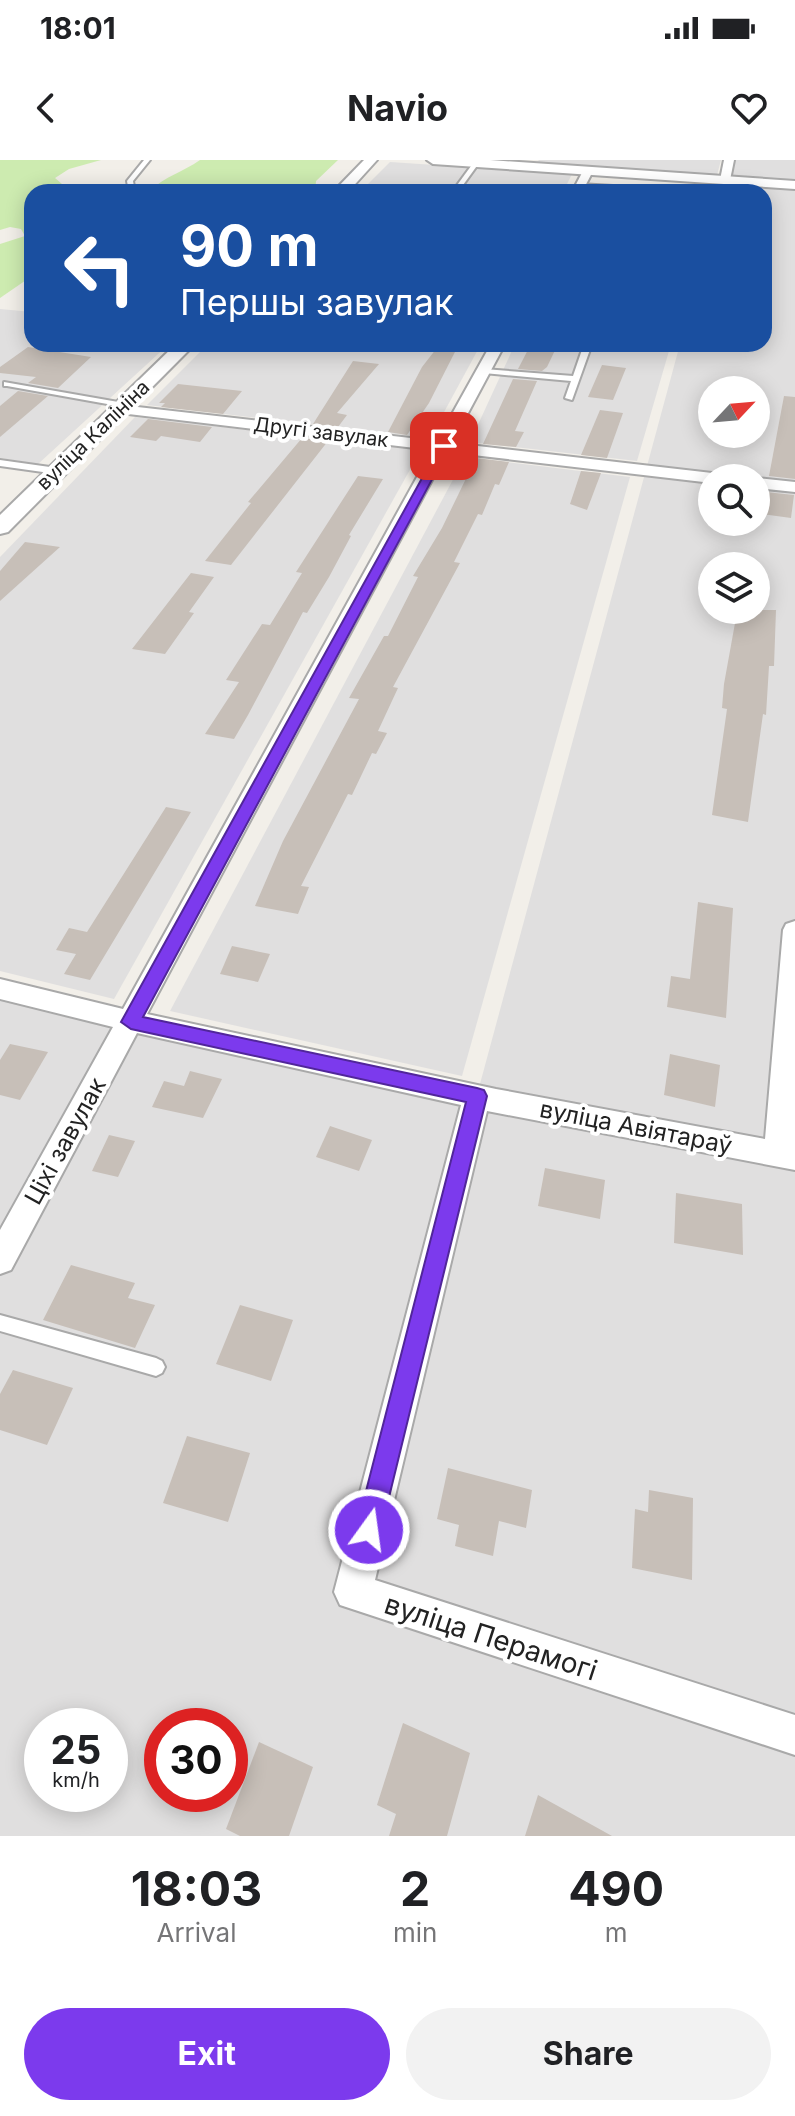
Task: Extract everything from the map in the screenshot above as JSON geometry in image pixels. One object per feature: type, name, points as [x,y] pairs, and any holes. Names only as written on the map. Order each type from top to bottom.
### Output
[{"type":"street","points":[[348,184],[371,160]]},
{"type":"street","points":[[433,160],[528,163],[588,171],[795,185]]},
{"type":"street","points":[[725,180],[729,160]]},
{"type":"street","points":[[581,184],[588,171]]},
{"type":"street","name":"вуліца Калініна","points":[[0,527],[178,352]]},
{"type":"street","name":"Ціхі завулак","points":[[0,1260],[494,352]]},
{"type":"street","name":"Другі завулак","points":[[122,407],[698,476]]},
{"type":"street","points":[[770,484],[795,487]]},
{"type":"street","points":[[787,1156],[795,930]]},
{"type":"street","name":"вуліца Авіятараў","points":[[0,989],[131,1022],[477,1096],[787,1156]]},
{"type":"street","name":"вуліца Перамогі","points":[[477,1096],[353,1592],[795,1735]]},
{"type":"lane","points":[[131,184],[147,160]]},
{"type":"lane","points":[[461,184],[476,163]]},
{"type":"lane","points":[[569,398],[585,352]]},
{"type":"lane","points":[[484,371],[576,379]]},
{"type":"lane","points":[[7,384],[122,407]]},
{"type":"lane","points":[[0,463],[57,471]]},
{"type":"lane","points":[[0,1323],[156,1367]]},
{"type":"shaded area","points":[[721,160],[717,175],[537,162]]},
{"type":"shaded area","points":[[731,160],[795,160],[795,1836],[0,1836],[0,989],[477,1095],[678,352],[772,352],[772,184],[724,184]]},
{"type":"shaded area","points":[[390,162],[572,174],[567,184],[368,184]]},
{"type":"shaded area","points":[[0,309],[24,311],[24,352],[160,352],[38,464],[0,458]]},
{"type":"shaded area","points":[[200,352],[477,352],[430,438],[147,405]]},
{"type":"shaded area","points":[[511,352],[669,352],[637,461],[470,442]]},
{"type":"shaded area","points":[[135,417],[421,450],[114,999],[0,971],[0,557]]},
{"type":"shaded area","points":[[465,457],[630,477],[462,1076],[170,1011]]},
{"type":"green space","points":[[0,160],[101,160],[69,169],[55,178],[62,184],[24,184],[24,234],[21,229],[10,227],[0,230]]},
{"type":"green space","points":[[200,160],[338,160],[316,184],[159,184]]},
{"type":"green space","points":[[24,236],[24,282],[0,298],[0,244]]},
{"type":"building","points":[[24,350],[91,357],[58,388],[28,383],[36,377],[0,373],[0,367]]},
{"type":"building","points":[[434,352],[455,352],[429,403],[407,435],[388,432],[422,367]]},
{"type":"building","points":[[527,352],[554,352],[542,371],[518,369]]},
{"type":"building","points":[[353,361],[379,364],[337,413],[347,415],[338,427],[313,424]]},
{"type":"building","points":[[602,365],[626,368],[613,400],[588,397]]},
{"type":"building","points":[[513,379],[537,381],[515,431],[524,432],[516,447],[483,444]]},
{"type":"building","points":[[178,384],[242,391],[223,414],[161,407],[165,403],[159,403]]},
{"type":"building","points":[[18,391],[48,396],[0,437],[0,406]]},
{"type":"building","points":[[784,396],[795,397],[795,479],[770,476]]},
{"type":"building","points":[[600,410],[623,413],[607,458],[581,455]]},
{"type":"building","points":[[148,419],[212,427],[200,442],[161,436],[156,441],[130,437]]},
{"type":"building","points":[[302,438],[328,441],[231,565],[205,561],[251,503],[248,502]]},
{"type":"building","points":[[476,458],[509,462],[499,485],[495,484],[482,515],[478,514],[454,562],[460,563],[393,687],[398,688],[378,731],[387,733],[376,754],[372,753],[352,795],[348,794],[301,886],[309,887],[298,914],[255,906],[283,841],[359,699],[349,698],[384,636],[388,636],[418,577],[413,576],[442,528]]},
{"type":"building","points":[[581,471],[601,473],[587,510],[570,504]]},
{"type":"building","points":[[358,476],[383,479],[349,535],[329,577],[307,613],[303,612],[234,739],[205,734],[239,682],[226,680],[262,624],[270,625],[302,573],[296,572]]},
{"type":"building","points":[[770,492],[794,495],[791,518],[770,515]]},
{"type":"building","points":[[25,542],[60,547],[0,601],[0,571]]},
{"type":"building","points":[[191,573],[214,577],[189,612],[194,613],[165,654],[132,649]]},
{"type":"building","points":[[770,610],[776,610],[774,666],[769,666],[766,715],[763,714],[748,822],[712,815],[727,709],[722,708],[735,624],[770,624]]},
{"type":"building","points":[[166,807],[191,812],[90,980],[64,974],[76,954],[56,950],[69,928],[87,932]]},
{"type":"building","points":[[698,902],[733,908],[726,1018],[667,1007],[671,976],[690,979]]},
{"type":"building","points":[[232,946],[270,954],[258,982],[220,974]]},
{"type":"building","points":[[10,1044],[48,1052],[20,1100],[0,1095],[0,1060]]},
{"type":"building","points":[[670,1054],[720,1065],[715,1107],[664,1095]]},
{"type":"building","points":[[190,1071],[222,1079],[203,1118],[152,1107],[164,1081],[184,1086]]},
{"type":"building","points":[[330,1126],[372,1140],[359,1171],[316,1157]]},
{"type":"building","points":[[109,1135],[135,1141],[118,1177],[92,1171]]},
{"type":"building","points":[[545,1168],[605,1180],[600,1219],[538,1206]]},
{"type":"building","points":[[676,1193],[742,1204],[743,1255],[674,1243]]},
{"type":"building","points":[[71,1265],[135,1283],[128,1298],[155,1305],[135,1348],[43,1320]]},
{"type":"building","points":[[240,1305],[293,1320],[271,1381],[216,1364]]},
{"type":"building","points":[[13,1370],[73,1388],[47,1445],[0,1430],[0,1394]]},
{"type":"building","points":[[187,1436],[250,1453],[228,1522],[163,1503]]},
{"type":"building","points":[[448,1468],[532,1490],[526,1528],[499,1521],[493,1556],[455,1546],[459,1525],[437,1519]]},
{"type":"building","points":[[649,1490],[693,1498],[692,1580],[632,1568],[635,1509],[648,1512]]},
{"type":"building","points":[[403,1723],[470,1753],[447,1836],[389,1836],[396,1814],[377,1805]]},
{"type":"building","points":[[259,1742],[313,1767],[289,1836],[240,1836],[226,1829],[232,1812],[248,1812],[248,1771]]},
{"type":"building","points":[[538,1795],[612,1836],[525,1836]]},
{"type":"route","points":[[369,1530],[477,1096],[131,1022],[444,446]]}]
